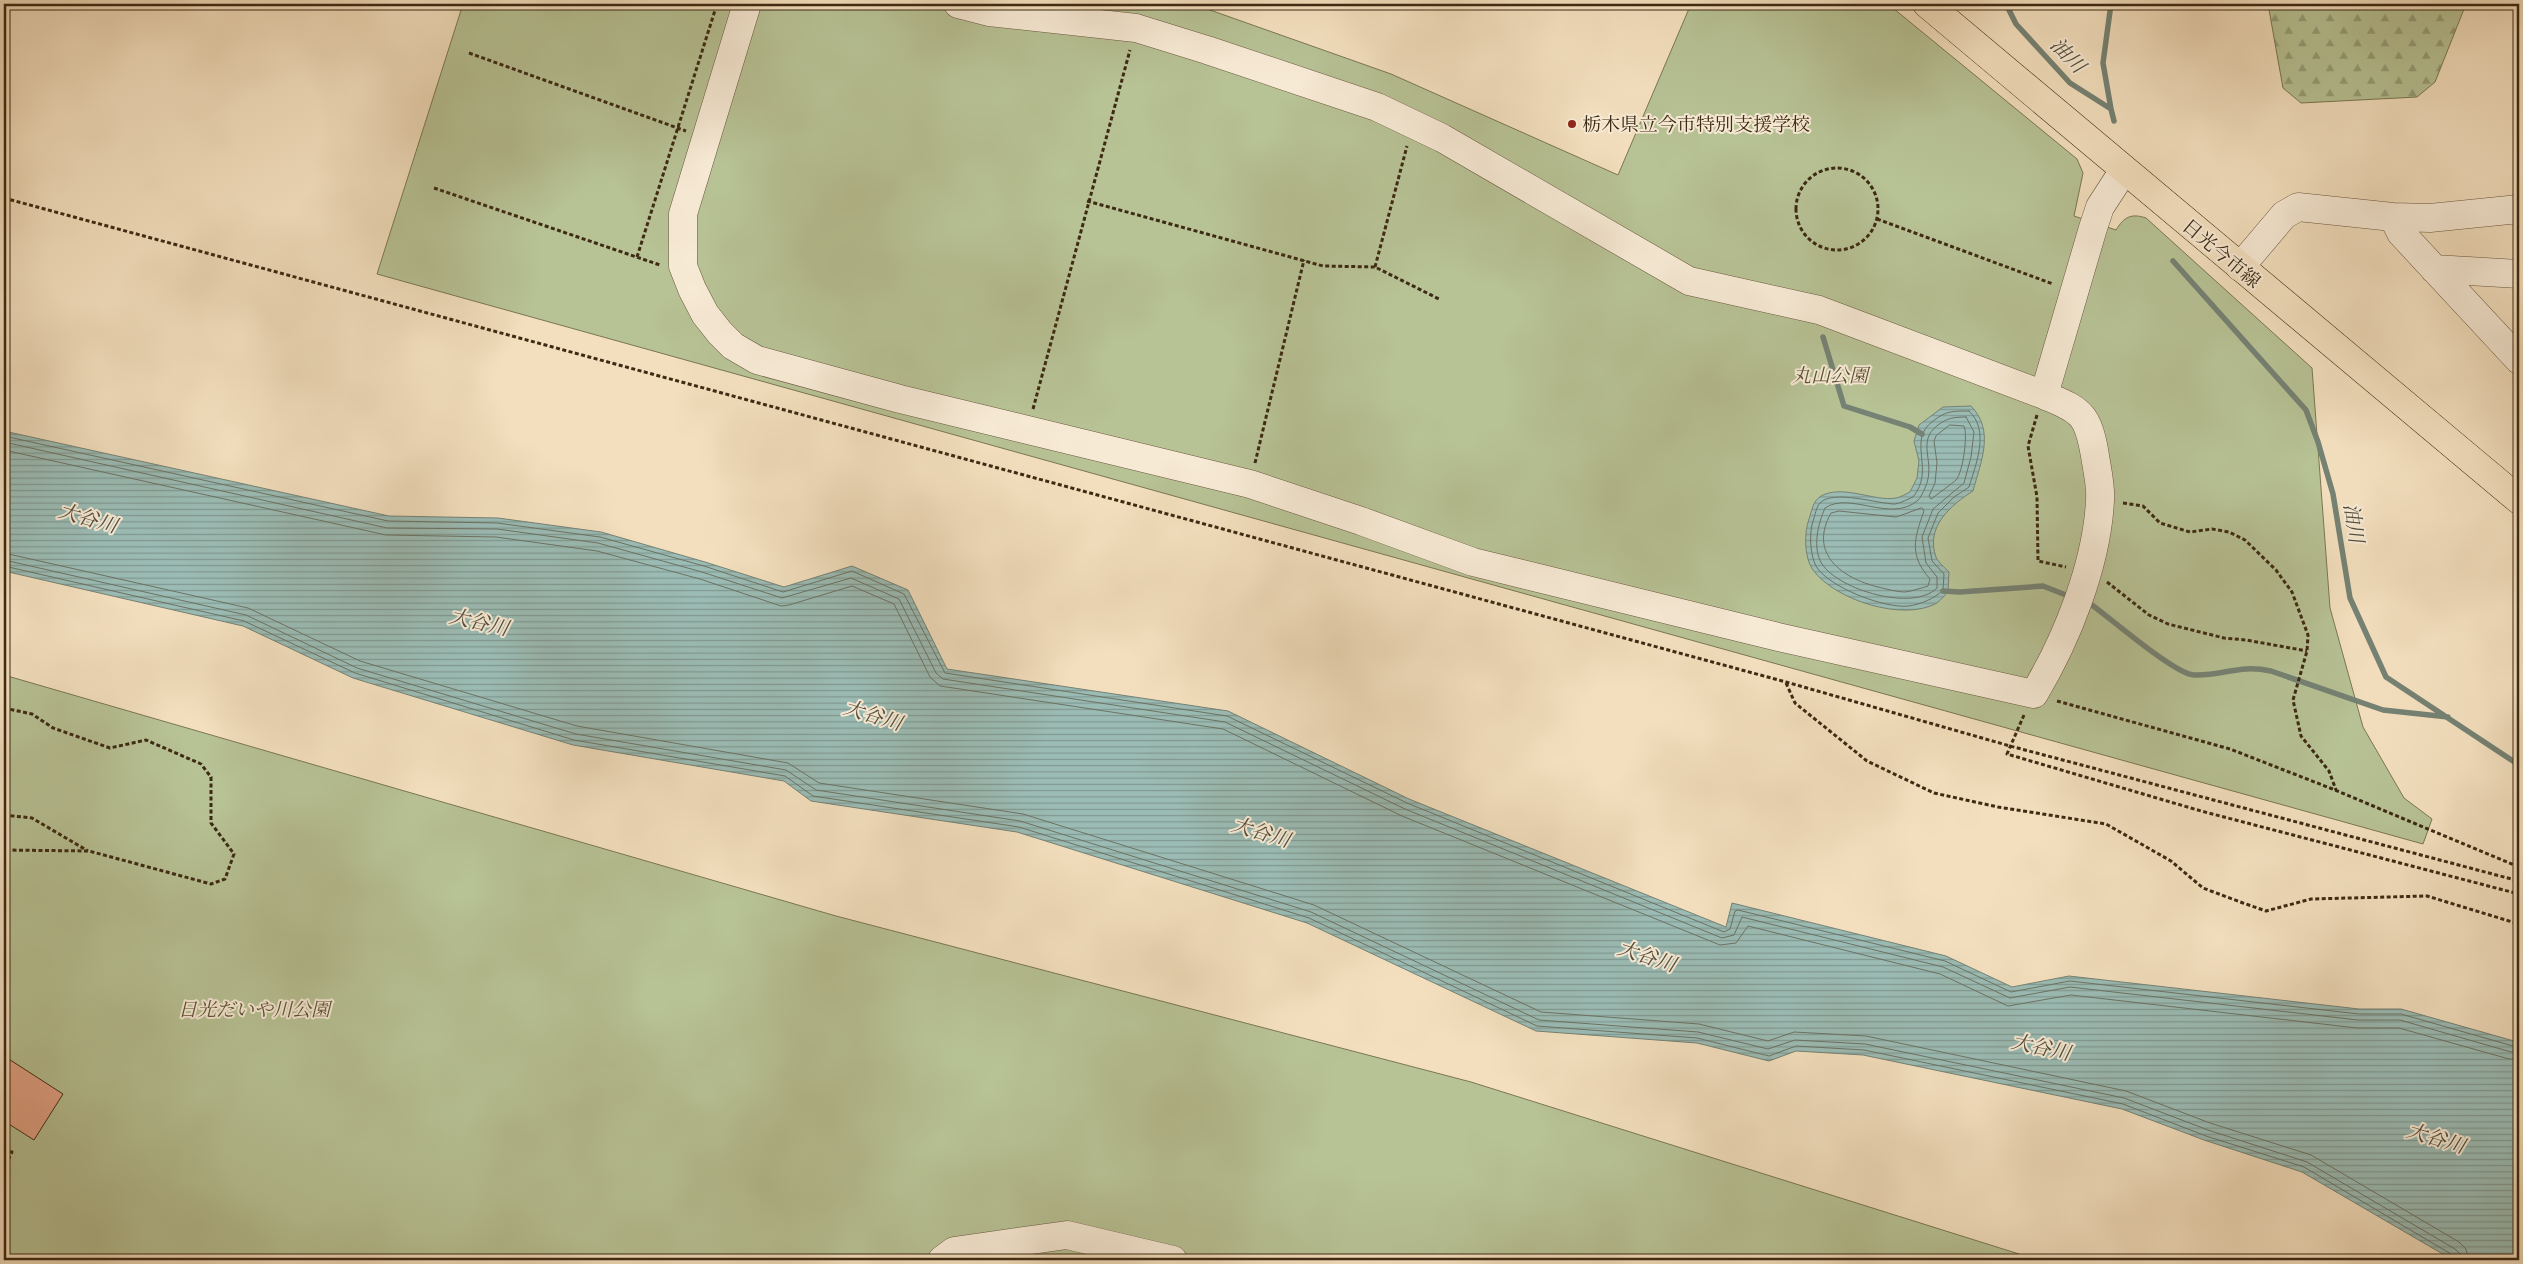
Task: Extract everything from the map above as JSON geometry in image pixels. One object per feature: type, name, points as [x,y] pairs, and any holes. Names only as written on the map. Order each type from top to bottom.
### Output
[{"type":"main road","name":"日光今市線","points":[[1927,4],[2519,500]]},
{"type":"street","points":[[747,4],[682,214],[683,266],[705,314],[733,346],[757,360],[900,399],[1250,484],[1361,521],[1473,562],[1778,637],[2034,694],[2082,590],[2094,542],[2100,499],[2095,454],[2084,418],[2072,408],[2053,399],[1819,310],[1689,281],[1442,138],[1377,107],[1136,28],[989,12],[958,4]]},
{"type":"street","points":[[2053,399],[2060,341],[2100,206],[2124,170]]},
{"type":"street","points":[[2240,267],[2284,215],[2298,207],[2393,217],[2430,218],[2519,209]]},
{"type":"street","points":[[2393,217],[2401,233],[2434,269],[2513,347]]},
{"type":"street","points":[[2434,269],[2519,274]]},
{"type":"street","points":[[942,1260],[954,1251],[1066,1234],[1172,1260]]},
{"type":"path","points":[[636,257],[717,4]]},
{"type":"path","points":[[1028,430],[1087,201],[1136,28]]},
{"type":"path","points":[[469,54],[706,137]]},
{"type":"path","points":[[1375,267],[1413,124]]},
{"type":"path","points":[[1831,167],[1844,168],[1857,172],[1868,181],[1875,192],[1878,205],[1877,219],[1872,232],[1862,242],[1850,248],[1836,250],[1822,248],[1806,236],[1796,217],[1795,204],[1799,190],[1807,179],[1818,171],[1831,167]]},
{"type":"path","points":[[434,188],[671,268],[683,266]]},
{"type":"path","points":[[4,198],[1786,682],[2010,746],[2519,881]]},
{"type":"path","points":[[1087,201],[1323,266],[1375,267],[1439,299]]},
{"type":"path","points":[[1877,219],[2058,286]]},
{"type":"path","points":[[1250,484],[1304,260]]},
{"type":"path","points":[[2053,399],[2053,411],[2037,414],[2028,446],[2037,497],[2038,561],[2082,590],[2105,581],[2149,615],[2168,624],[2224,638],[2307,651]]},
{"type":"path","points":[[2100,499],[2143,506],[2160,523],[2190,532],[2212,529],[2228,532],[2245,540],[2276,570],[2292,592],[2308,635],[2307,651],[2293,700],[2300,736],[2329,771],[2336,790]]},
{"type":"path","points":[[1786,682],[1795,703],[1867,761],[1934,793],[1998,807],[2106,824],[2171,861],[2202,888],[2250,906],[2266,911],[2311,899],[2427,896],[2519,924]]},
{"type":"path","points":[[2519,867],[2336,790],[2230,749],[2034,694],[2007,754],[2192,808],[2519,894]]},
{"type":"path","points":[[4,708],[32,714],[53,728],[110,748],[146,740],[201,764],[211,777],[211,823],[234,854],[225,879],[211,884],[89,851],[4,850]]},
{"type":"path","points":[[4,815],[32,818],[89,851]]},
{"type":"path","points":[[4,1149],[12,1152],[4,1168]]},
{"type":"path","points":[[4,1259],[123,1257],[185,1260]]},
{"type":"green space","name":"丸山公園","points":[[463,4],[1193,4],[1391,74],[1618,175],[1691,4],[1888,4],[2077,159],[2083,173],[2074,216],[2116,230],[2128,217],[2146,218],[2312,368],[2330,608],[2363,727],[2404,798],[2432,819],[2423,844],[377,274]]},
{"type":"green space","points":[[2268,4],[2466,4],[2435,82],[2417,97],[2301,103],[2283,88]]},
{"type":"green space","name":"日光だいや川公園","points":[[4,675],[836,916],[1471,1082],[2019,1254],[2024,1260],[4,1260]]},
{"type":"water","points":[[1971,406],[1983,426],[1984,436],[1982,458],[1973,491],[1956,503],[1942,518],[1934,536],[1936,557],[1949,572],[1948,592],[1937,603],[1923,608],[1889,609],[1853,599],[1823,581],[1810,565],[1806,545],[1807,524],[1816,500],[1821,496],[1839,492],[1888,499],[1898,498],[1910,492],[1917,478],[1919,461],[1914,441],[1919,425],[1943,407]]},
{"type":"water","name":"大谷川","points":[[4,431],[389,516],[498,518],[601,532],[784,587],[852,566],[908,590],[947,669],[1228,711],[1409,799],[1726,927],[1732,903],[1946,956],[2012,987],[2069,976],[2359,1009],[2401,1009],[2514,1041],[2519,1040],[2519,1260],[2453,1260],[2302,1172],[2204,1140],[2122,1109],[1863,1055],[1796,1051],[1769,1061],[1697,1043],[1536,1031],[1307,923],[1017,832],[811,801],[784,781],[573,745],[353,678],[243,626],[4,571]]},
{"type":"building","points":[[4,1056],[63,1094],[34,1140],[4,1121]]},
{"type":"waterway","name":"油川","points":[[2006,4],[2016,24],[2070,83],[2111,109],[2114,121]]},
{"type":"waterway","points":[[2111,4],[2103,63],[2111,109]]},
{"type":"waterway","name":"油川","points":[[2173,261],[2306,410],[2318,442],[2333,494],[2350,598],[2386,677],[2519,765]]},
{"type":"waterway","points":[[1823,337],[1844,406],[1910,427],[1922,434]]},
{"type":"waterway","points":[[1943,591],[1960,592],[2043,586],[2071,597]]},
{"type":"waterway","points":[[2084,602],[2092,605],[2159,657],[2185,673],[2205,675],[2240,669],[2271,671],[2383,710],[2448,717]]},
{"type":"place","name":"栃木県立今市特別支援学校","points":[[1572,124]]}]
